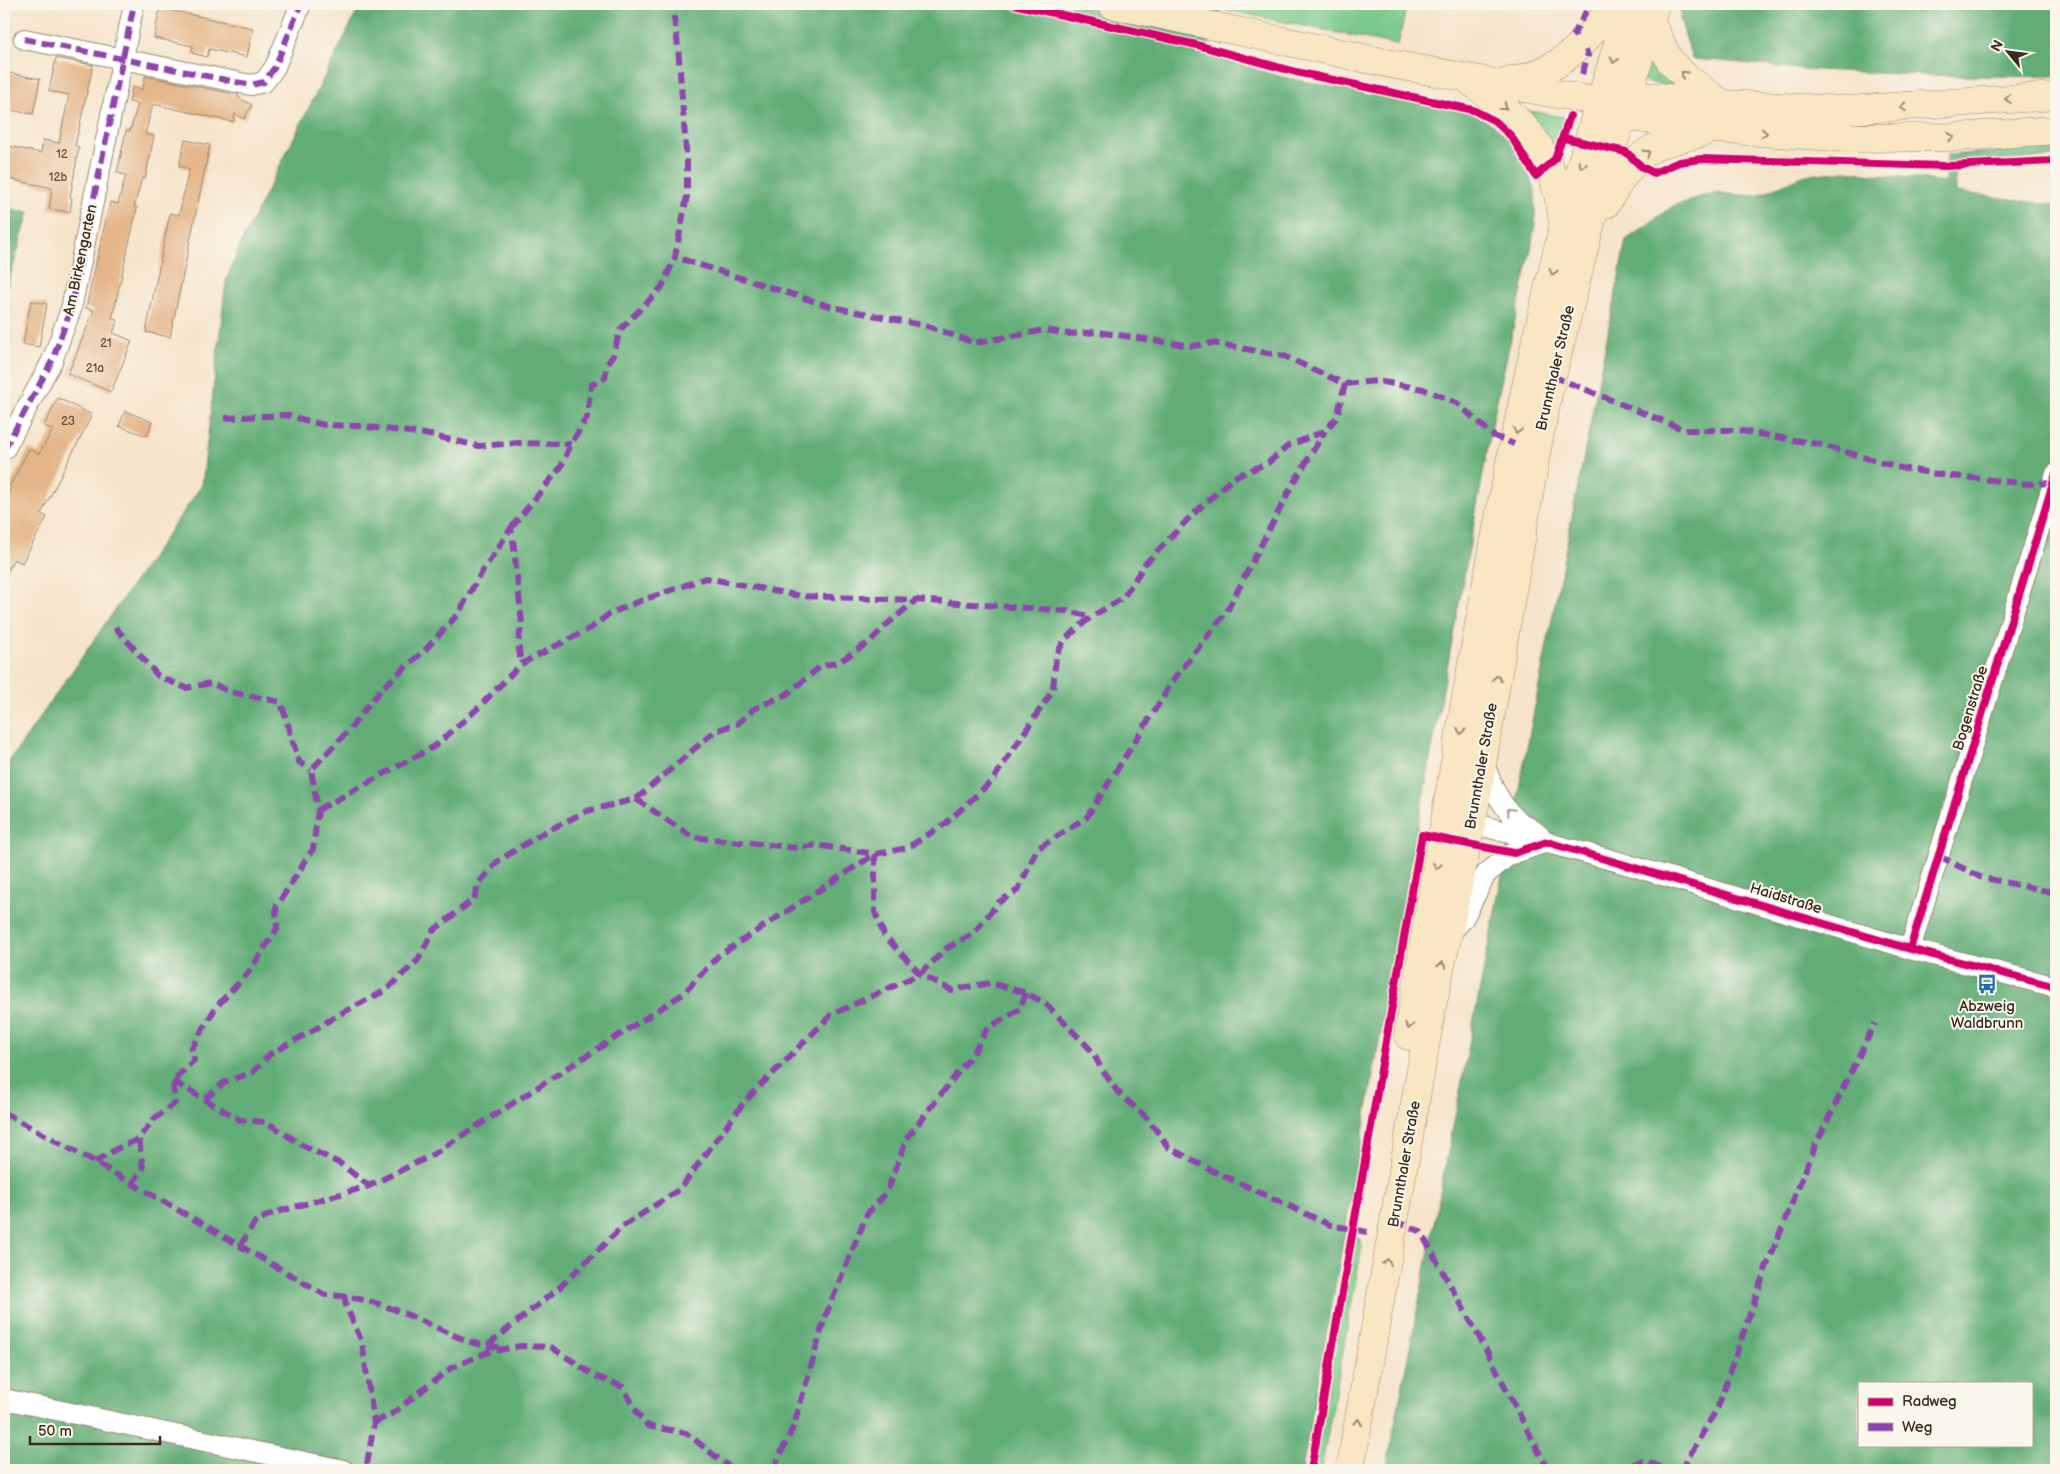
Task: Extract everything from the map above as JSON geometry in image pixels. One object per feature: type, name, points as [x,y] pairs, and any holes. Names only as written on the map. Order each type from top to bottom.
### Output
[{"type":"main road","points":[[1111,4],[1391,64],[1617,105],[1876,138],[1956,137],[2056,130]]},
{"type":"main road","points":[[1495,83],[1528,78],[1548,70],[1582,44],[1613,4]]},
{"type":"main road","points":[[1645,9],[1670,61],[1719,117]]},
{"type":"main road","name":"Brunnthaler Straße","points":[[1350,1470],[1432,1007],[1448,934],[1459,820],[1512,453],[1576,229],[1617,105],[1645,9]]},
{"type":"main road","points":[[1466,78],[1512,114],[1538,143],[1550,166],[1560,201],[1576,229],[1636,161],[1658,145],[1719,117],[2056,96]]},
{"type":"main road","name":"Brunnthaler Straße","points":[[1331,1470],[1459,820],[1482,761],[1537,448],[1552,376],[1576,229]]},
{"type":"street","name":"Am Birkengarten","points":[[4,450],[52,361],[71,309],[134,4]]},
{"type":"street","points":[[24,39],[251,85],[264,82],[275,67],[301,4]]},
{"type":"street","name":"Bogenstraße","points":[[1910,949],[2056,474]]},
{"type":"street","name":"Haidstraße","points":[[1482,761],[1489,779],[1504,806],[1520,822],[1534,830],[1547,842]]},
{"type":"street","name":"Haidstraße","points":[[1459,820],[1547,842],[1910,949],[2056,988]]},
{"type":"street","points":[[1448,934],[1463,919],[1486,874],[1509,855],[1547,842]]},
{"type":"street","points":[[4,1399],[343,1470]]},
{"type":"green space","points":[[361,4],[1223,4],[1205,54],[1282,77],[1471,113],[1492,124],[1508,138],[1520,155],[1535,189],[1535,224],[1531,249],[1495,409],[1302,1470],[4,1470],[4,769],[202,485],[226,281],[243,239]]},
{"type":"green space","points":[[1223,4],[1407,4],[1398,45],[1221,9]]},
{"type":"green space","points":[[1682,4],[2056,4],[2056,76],[1961,76],[1866,72],[1802,69],[1692,59],[1680,18]]},
{"type":"green space","points":[[1650,50],[1677,83],[1675,87],[1642,81]]},
{"type":"green space","points":[[1519,109],[1564,117],[1555,154]]},
{"type":"green space","points":[[2056,147],[2056,157],[1955,163],[1956,192],[2056,205],[2056,1470],[1386,1470],[1626,240],[1673,206],[1713,193],[1756,196],[1805,175],[1847,171],[1946,182],[1947,155]]},
{"type":"green space","points":[[4,208],[29,212],[4,298]]},
{"type":"green space","points":[[1355,1235],[1359,1238],[1362,1247],[1321,1470],[1313,1470]]},
{"type":"building","points":[[160,8],[253,28],[247,57],[209,49],[207,57],[192,53],[193,46],[154,38]]},
{"type":"building","points":[[56,58],[93,65],[75,146],[79,147],[70,197],[72,198],[70,212],[49,209],[52,188],[4,178],[4,145],[41,153],[43,140],[59,143],[69,95],[49,91]]},
{"type":"building","points":[[4,72],[40,79],[33,114],[4,109]]},
{"type":"building","points":[[145,76],[239,95],[238,97],[252,105],[244,119],[235,114],[233,122],[153,104],[145,134],[154,136],[145,179],[142,178],[134,207],[137,208],[112,319],[118,320],[113,333],[132,341],[111,392],[68,374],[94,310],[86,308],[110,202],[118,204],[126,175],[117,173],[126,131],[130,131],[138,104],[129,102],[132,87],[143,89]]},
{"type":"building","points":[[185,140],[210,145],[170,337],[146,332],[170,213],[179,215],[189,169],[179,166]]},
{"type":"building","points":[[31,301],[47,304],[39,347],[23,344]]},
{"type":"building","points":[[58,398],[92,415],[41,514],[47,517],[22,563],[14,559],[4,577],[4,501],[10,490],[8,489],[29,449],[39,454],[53,430],[44,426]]},
{"type":"building","points":[[125,411],[152,422],[147,436],[119,426]]},
{"type":"marked path","points":[[4,450],[52,361],[71,309],[134,4]]},
{"type":"marked path","points":[[24,39],[251,85],[264,82],[275,67],[301,4]]},
{"type":"marked path","points":[[511,528],[561,467],[571,444],[587,417],[591,385],[605,378],[607,364],[613,356],[620,330],[662,287],[675,257],[687,196],[687,163],[678,46],[672,4]]},
{"type":"marked path","points":[[1576,37],[1574,34],[1590,4]]},
{"type":"marked path","points":[[1582,74],[1588,56],[1586,50]]},
{"type":"marked path","points":[[240,1246],[255,1222],[273,1213],[369,1186],[432,1155],[683,994],[718,956],[875,854],[907,848],[945,824],[992,781],[1053,690],[1056,656],[1065,639],[1091,617],[1123,598],[1145,564],[1192,515],[1234,477],[1268,463],[1288,446],[1325,431],[1337,417],[1345,384],[1284,356],[1213,343],[1192,346],[1098,332],[1069,334],[1045,330],[975,343],[927,326],[832,307],[675,257]]},
{"type":"marked path","points":[[1552,376],[1685,430],[1736,430],[1818,444],[1901,468],[1943,475],[2030,484],[2056,483]]},
{"type":"marked path","points":[[1345,384],[1377,381],[1423,389],[1457,403],[1494,436],[1514,444]]},
{"type":"marked path","points":[[225,418],[286,415],[324,425],[360,426],[425,434],[479,446],[518,443],[571,444]]},
{"type":"marked path","points":[[488,1345],[560,1287],[622,1227],[680,1189],[745,1101],[831,1015],[920,974],[947,948],[973,934],[999,902],[1018,890],[1037,849],[1087,817],[1175,678],[1227,611],[1290,489],[1325,431]]},
{"type":"marked path","points":[[132,1184],[143,1169],[139,1139],[154,1119],[175,1103],[173,1081],[194,1060],[191,1049],[216,1007],[248,973],[277,929],[276,907],[313,849],[318,810],[311,770],[349,730],[381,689],[427,648],[458,614],[477,580],[511,528],[522,624],[518,642],[521,664]]},
{"type":"marked path","points":[[318,810],[435,746],[477,709],[521,664],[591,628],[609,614],[706,578],[800,596],[916,600],[1068,611],[1091,617]]},
{"type":"marked path","points":[[636,799],[715,731],[737,724],[754,709],[787,694],[821,666],[839,662],[871,641],[884,627],[916,600]]},
{"type":"marked path","points":[[115,627],[158,676],[186,688],[211,683],[230,692],[281,702],[299,762],[311,770]]},
{"type":"marked path","points":[[205,1099],[225,1082],[253,1072],[270,1054],[386,990],[418,960],[433,931],[474,899],[479,883],[498,861],[543,833],[587,811],[636,799],[692,837],[798,848],[816,845],[875,854],[875,912],[884,935],[920,974],[951,990],[990,983],[1026,993],[1046,1004],[1092,1051],[1117,1091],[1149,1120],[1168,1147],[1209,1169],[1330,1225],[1373,1233]]},
{"type":"marked path","points":[[1939,856],[1980,877],[2056,893]]},
{"type":"marked path","points":[[773,1470],[794,1425],[825,1317],[867,1214],[887,1192],[907,1138],[974,1052],[987,1029],[1020,1009],[1026,993]]},
{"type":"marked path","points":[[1681,1470],[1718,1407],[1765,1270],[1816,1144],[1875,1023]]},
{"type":"marked path","points":[[173,1081],[240,1120],[266,1122],[302,1145],[341,1164],[369,1186]]},
{"type":"marked path","points":[[4,1113],[95,1162],[325,1295],[345,1296],[381,1305],[468,1341],[502,1348]]},
{"type":"marked path","points":[[95,1162],[118,1148],[139,1139]]},
{"type":"marked path","points":[[1394,1221],[1420,1231],[1481,1340],[1548,1470]]},
{"type":"marked path","points":[[344,1295],[346,1306],[362,1342],[374,1423],[366,1470]]},
{"type":"marked path","points":[[374,1423],[393,1413],[451,1368],[488,1352],[521,1346],[551,1347],[595,1376],[623,1387],[637,1413],[648,1426],[686,1433],[733,1470]]},
{"type":"marked path","points":[[1615,1470],[1643,1461],[1670,1470]]},
{"type":"marked path","points":[[320,1470],[326,1467]]},
{"type":"cycle path","points":[[1013,4],[1197,45],[1296,72],[1473,110],[1495,121],[1511,136],[1536,176],[1555,159],[1570,116]]},
{"type":"cycle path","points":[[1564,138],[1626,152],[1642,167],[1654,173],[1679,162],[1701,159],[1946,166],[2056,161]]},
{"type":"cycle path","points":[[1910,949],[2056,474]]},
{"type":"cycle path","points":[[1311,1470],[1422,835],[1514,853],[1547,842],[1910,949],[2056,987]]},
{"type":"place","name":"Abzweig Waldbrunn","points":[[1987,984]]}]
